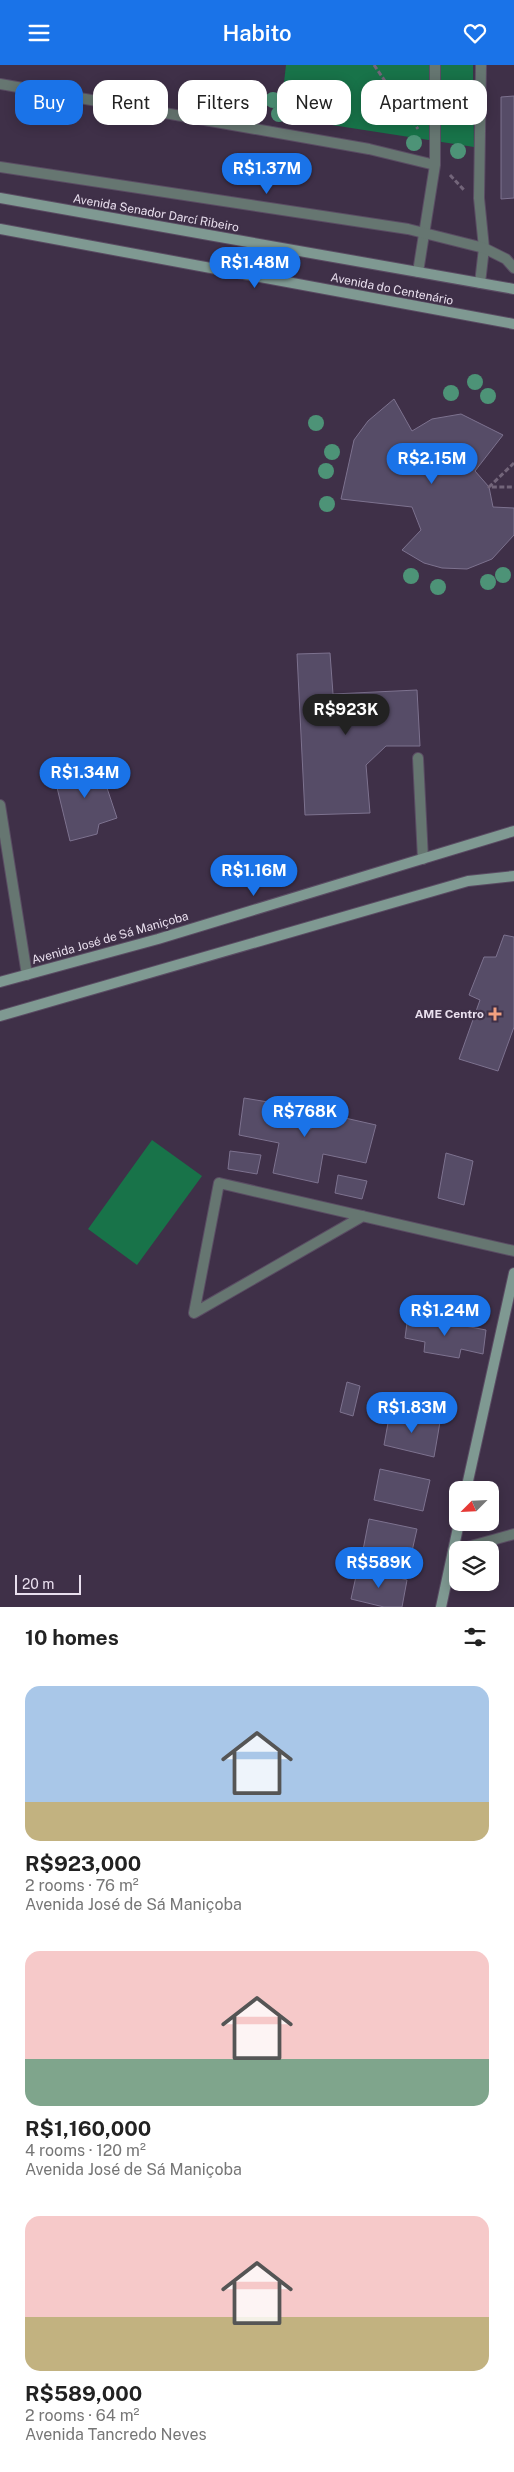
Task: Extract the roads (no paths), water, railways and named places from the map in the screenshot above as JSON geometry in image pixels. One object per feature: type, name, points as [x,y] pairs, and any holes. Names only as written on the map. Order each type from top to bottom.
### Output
[{"type":"main road","name":"Avenida Senador Darcí Ribeiro","points":[[0,198],[514,289]]},
{"type":"main road","name":"Avenida do Centenário","points":[[0,229],[514,325]]},
{"type":"main road","name":"Avenida José de Sá Maniçoba","points":[[0,982],[158,939],[514,831]]},
{"type":"main road","points":[[0,1016],[468,881],[514,876]]},
{"type":"main road","points":[[468,1481],[514,1273]]},
{"type":"main road","points":[[441,1607],[449,1570]]},
{"type":"street","points":[[418,272],[435,165],[436,65]]},
{"type":"street","points":[[480,283],[484,248],[479,198],[481,65]]},
{"type":"street","points":[[0,84],[369,149],[435,165]]},
{"type":"street","points":[[0,167],[423,232],[484,248],[506,259],[514,268]]},
{"type":"street","points":[[418,758],[423,859]]},
{"type":"street","points":[[0,805],[27,975]]},
{"type":"street","points":[[363,1216],[194,1313],[219,1183],[363,1216],[514,1251]]},
{"type":"street","points":[[489,1541],[514,1534]]},
{"type":"place","name":"AME Centro","points":[[495,1014]]}]
